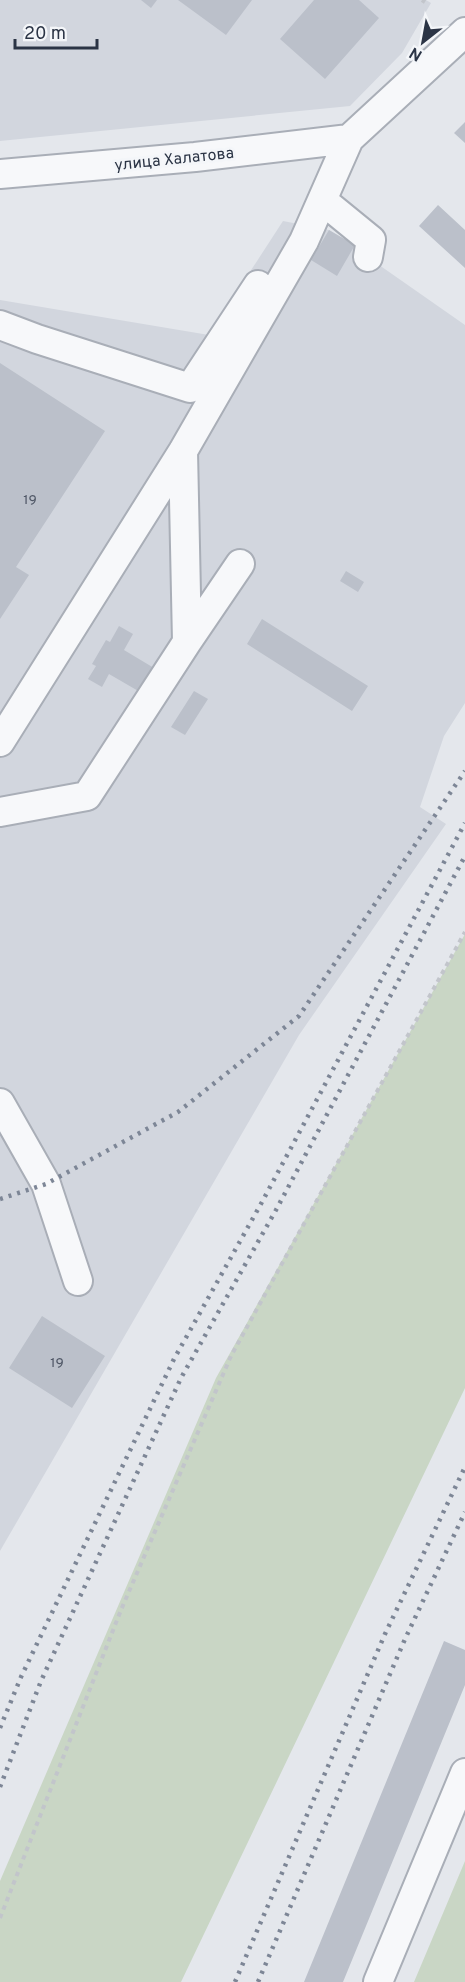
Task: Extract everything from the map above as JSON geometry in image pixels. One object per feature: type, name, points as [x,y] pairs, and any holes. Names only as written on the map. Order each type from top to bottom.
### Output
[{"type":"street","points":[[0,742],[183,451],[304,241],[348,139],[465,32]]},
{"type":"street","name":"улица Халатова","points":[[0,174],[195,157],[348,139]]},
{"type":"street","points":[[322,200],[371,240],[368,257]]},
{"type":"street","points":[[0,325],[190,388],[292,233],[322,200]]},
{"type":"street","points":[[183,451],[187,642]]},
{"type":"street","points":[[0,812],[87,796],[240,564]]},
{"type":"street","points":[[0,1103],[46,1184],[78,1281]]},
{"type":"street","points":[[378,1982],[465,1773]]},
{"type":"path","points":[[0,1918],[121,1610],[231,1356],[465,932]]},
{"type":"shaded area","points":[[0,0],[426,0],[431,3],[402,53],[350,106],[0,141]]},
{"type":"shaded area","points":[[283,221],[329,230],[465,325],[465,703],[444,736],[420,807],[446,824],[299,1035],[0,1551],[0,300],[209,335]]},
{"type":"green space","points":[[465,934],[465,1388],[181,1982],[0,1982],[0,1881],[216,1378]]},
{"type":"green space","points":[[465,1861],[465,1982],[414,1982]]},
{"type":"building","points":[[141,0],[157,0],[151,8]]},
{"type":"building","points":[[178,0],[252,0],[226,35]]},
{"type":"building","points":[[314,0],[359,0],[379,18],[325,79],[280,39]]},
{"type":"building","points":[[465,122],[465,143],[454,133]]},
{"type":"building","points":[[438,205],[465,230],[465,268],[419,226]]},
{"type":"building","points":[[329,230],[355,245],[337,276],[311,260]]},
{"type":"building","points":[[0,363],[105,431],[16,567],[29,575],[0,619]]},
{"type":"building","points":[[346,571],[364,582],[358,592],[340,581]]},
{"type":"building","points":[[262,619],[368,686],[352,711],[247,644]]},
{"type":"building","points":[[119,626],[133,634],[124,650],[154,668],[140,692],[109,674],[102,687],[88,679],[96,666],[92,664],[106,640],[110,642]]},
{"type":"building","points":[[194,691],[208,699],[185,735],[171,727]]},
{"type":"building","points":[[42,1316],[105,1356],[72,1408],[9,1368]]},
{"type":"building","points":[[444,1641],[465,1650],[465,1685],[343,1982],[304,1982]]},
{"type":"railway","points":[[0,1199],[46,1184],[178,1112],[299,1016],[465,771]]},
{"type":"railway","points":[[0,1728],[21,1677],[174,1359],[262,1202],[465,823]]},
{"type":"railway","points":[[0,1787],[41,1681],[181,1378],[276,1210],[465,856]]},
{"type":"railway","points":[[235,1982],[385,1634],[465,1467]]},
{"type":"railway","points":[[258,1982],[405,1639],[465,1512]]}]
